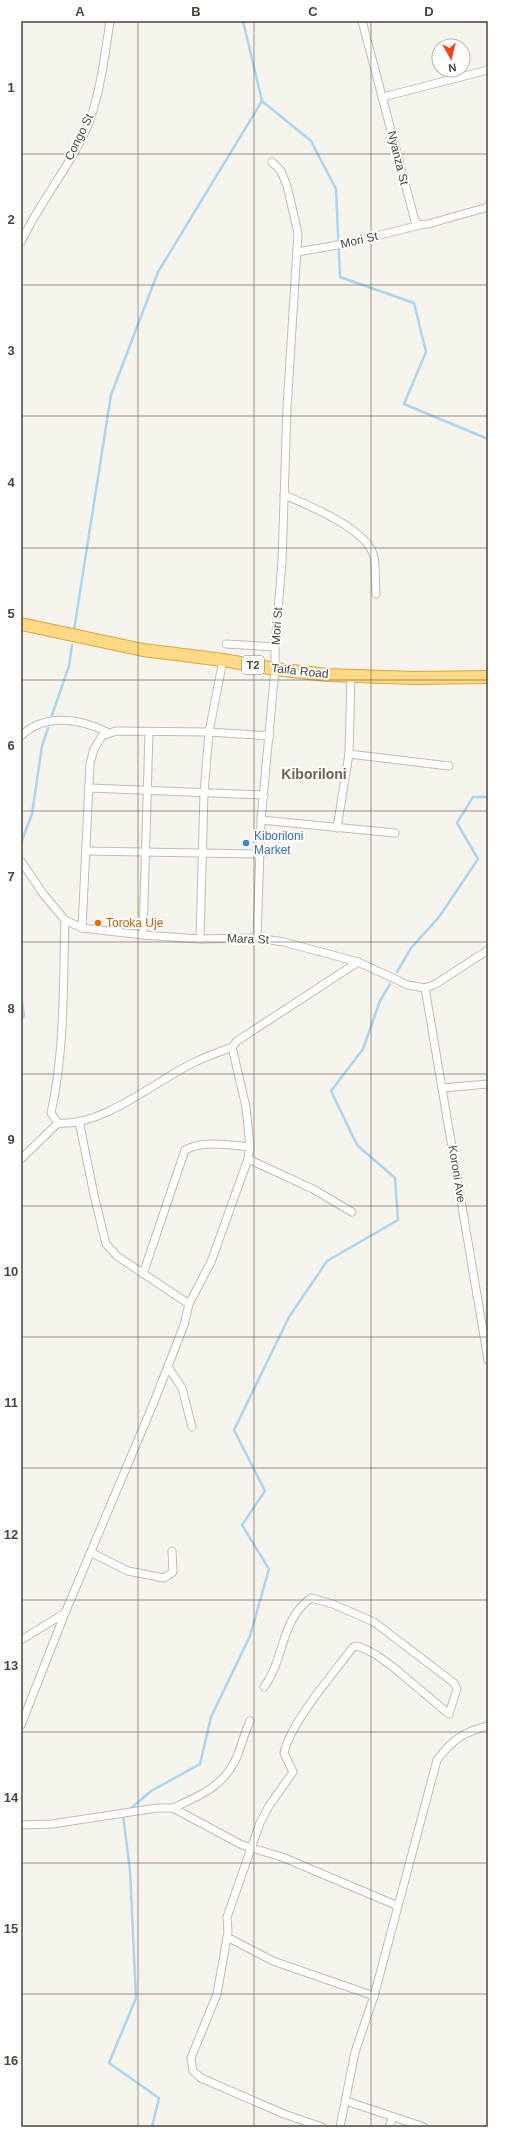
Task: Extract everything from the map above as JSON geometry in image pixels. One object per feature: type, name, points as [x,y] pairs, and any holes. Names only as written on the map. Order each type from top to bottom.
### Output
[{"type":"highway","name":"Taifa Road","points":[[21,624],[143,650],[327,675],[415,678],[488,677]]},
{"type":"street","name":"Congo St","points":[[21,242],[33,217],[72,155],[90,120],[104,62],[110,21]]},
{"type":"street","name":"Nyanza St","points":[[362,21],[412,215],[420,225]]},
{"type":"street","points":[[383,98],[488,70]]},
{"type":"street","name":"Mori St","points":[[257,938],[261,820],[270,736],[282,562],[286,408],[298,233],[287,186],[281,171],[272,162]]},
{"type":"street","points":[[420,225],[488,207]]},
{"type":"street","name":"Mori St","points":[[297,252],[344,244],[420,225]]},
{"type":"street","points":[[284,495],[312,506],[357,533],[369,545],[374,556],[376,594]]},
{"type":"street","points":[[226,644],[275,647]]},
{"type":"street","points":[[200,939],[204,793],[209,732],[223,660]]},
{"type":"street","points":[[337,828],[350,754],[351,675]]},
{"type":"street","points":[[21,736],[37,724],[53,721],[84,723],[110,733]]},
{"type":"street","points":[[82,928],[90,764],[94,749],[102,736],[116,731],[209,732],[270,736]]},
{"type":"street","points":[[143,935],[149,732]]},
{"type":"street","points":[[350,754],[449,766]]},
{"type":"street","points":[[89,788],[264,795]]},
{"type":"street","points":[[261,820],[395,833]]},
{"type":"street","points":[[86,851],[260,854]]},
{"type":"street","name":"Mara St","points":[[21,861],[44,895],[65,920],[82,928],[143,935],[200,939],[257,938],[284,942],[358,962],[408,985],[425,988]]},
{"type":"street","points":[[58,1123],[51,1113],[60,1049],[65,920]]},
{"type":"street","points":[[425,988],[434,985],[488,950]]},
{"type":"street","points":[[21,1159],[58,1123],[79,1121],[119,1105],[195,1062],[232,1047],[237,1041],[358,962]]},
{"type":"street","name":"Koroni Ave","points":[[425,988],[484,1318],[488,1360]]},
{"type":"street","points":[[21,1725],[65,1613],[92,1553],[168,1366],[184,1325],[189,1304],[211,1262],[248,1159],[250,1147],[246,1108],[232,1047]]},
{"type":"street","points":[[442,1088],[488,1084]]},
{"type":"street","points":[[79,1121],[94,1195],[106,1244],[117,1256],[189,1304]]},
{"type":"street","points":[[143,1274],[184,1150],[190,1147],[212,1144],[250,1147]]},
{"type":"street","points":[[248,1159],[313,1189],[352,1212]]},
{"type":"street","points":[[168,1366],[182,1388],[192,1427]]},
{"type":"street","points":[[92,1553],[128,1571],[164,1578],[173,1572],[172,1551]]},
{"type":"street","points":[[264,1688],[274,1673],[288,1625],[296,1612],[311,1598],[333,1604],[381,1626],[454,1683],[457,1691],[449,1714],[375,1654],[358,1646],[354,1646],[314,1698],[287,1742],[284,1753],[293,1772],[269,1806],[260,1823],[227,1917],[227,1937],[217,1994],[191,2058],[193,2071],[202,2078],[226,2089],[284,2114],[322,2127]]},
{"type":"street","points":[[21,1640],[65,1613]]},
{"type":"street","points":[[21,1825],[52,1824],[157,1808],[173,1808],[214,1788],[226,1775],[235,1760],[250,1721]]},
{"type":"street","points":[[340,2127],[355,2052],[374,1996],[437,1760],[450,1743],[464,1735],[488,1726]]},
{"type":"street","points":[[173,1808],[252,1849],[282,1857],[398,1906]]},
{"type":"street","points":[[227,1937],[273,1961],[374,1996]]},
{"type":"street","points":[[346,2101],[424,2127]]},
{"type":"street","points":[[389,2127],[393,2117]]},
{"type":"waterway","points":[[74,630],[111,395],[158,272],[262,101],[243,21]]},
{"type":"waterway","points":[[262,101],[311,141],[336,189],[340,277],[414,303],[426,352],[404,404],[488,439]]},
{"type":"waterway","points":[[52,715],[69,666],[72,645]]},
{"type":"waterway","points":[[21,843],[32,814],[42,746],[48,728]]},
{"type":"waterway","points":[[397,972],[411,948],[439,917],[478,859],[457,823],[473,797],[488,797]]},
{"type":"waterway","points":[[129,1810],[151,1791],[200,1764],[211,1717],[250,1636],[269,1569],[242,1525],[265,1491],[234,1430],[289,1317],[327,1261],[398,1220],[395,1178],[357,1145],[331,1091],[363,1049],[380,1001],[390,984]]},
{"type":"waterway","points":[[21,996],[24,1015],[21,1021]]},
{"type":"waterway","points":[[123,1814],[130,1871],[136,1998],[109,2063],[159,2098],[152,2127]]},
{"type":"place","name":"Kiboriloni Market","points":[[246,843]]},
{"type":"place","name":"Toroka Uje","points":[[98,923]]},
{"type":"district","name":"Kiboriloni","points":[[314,774]]}]
